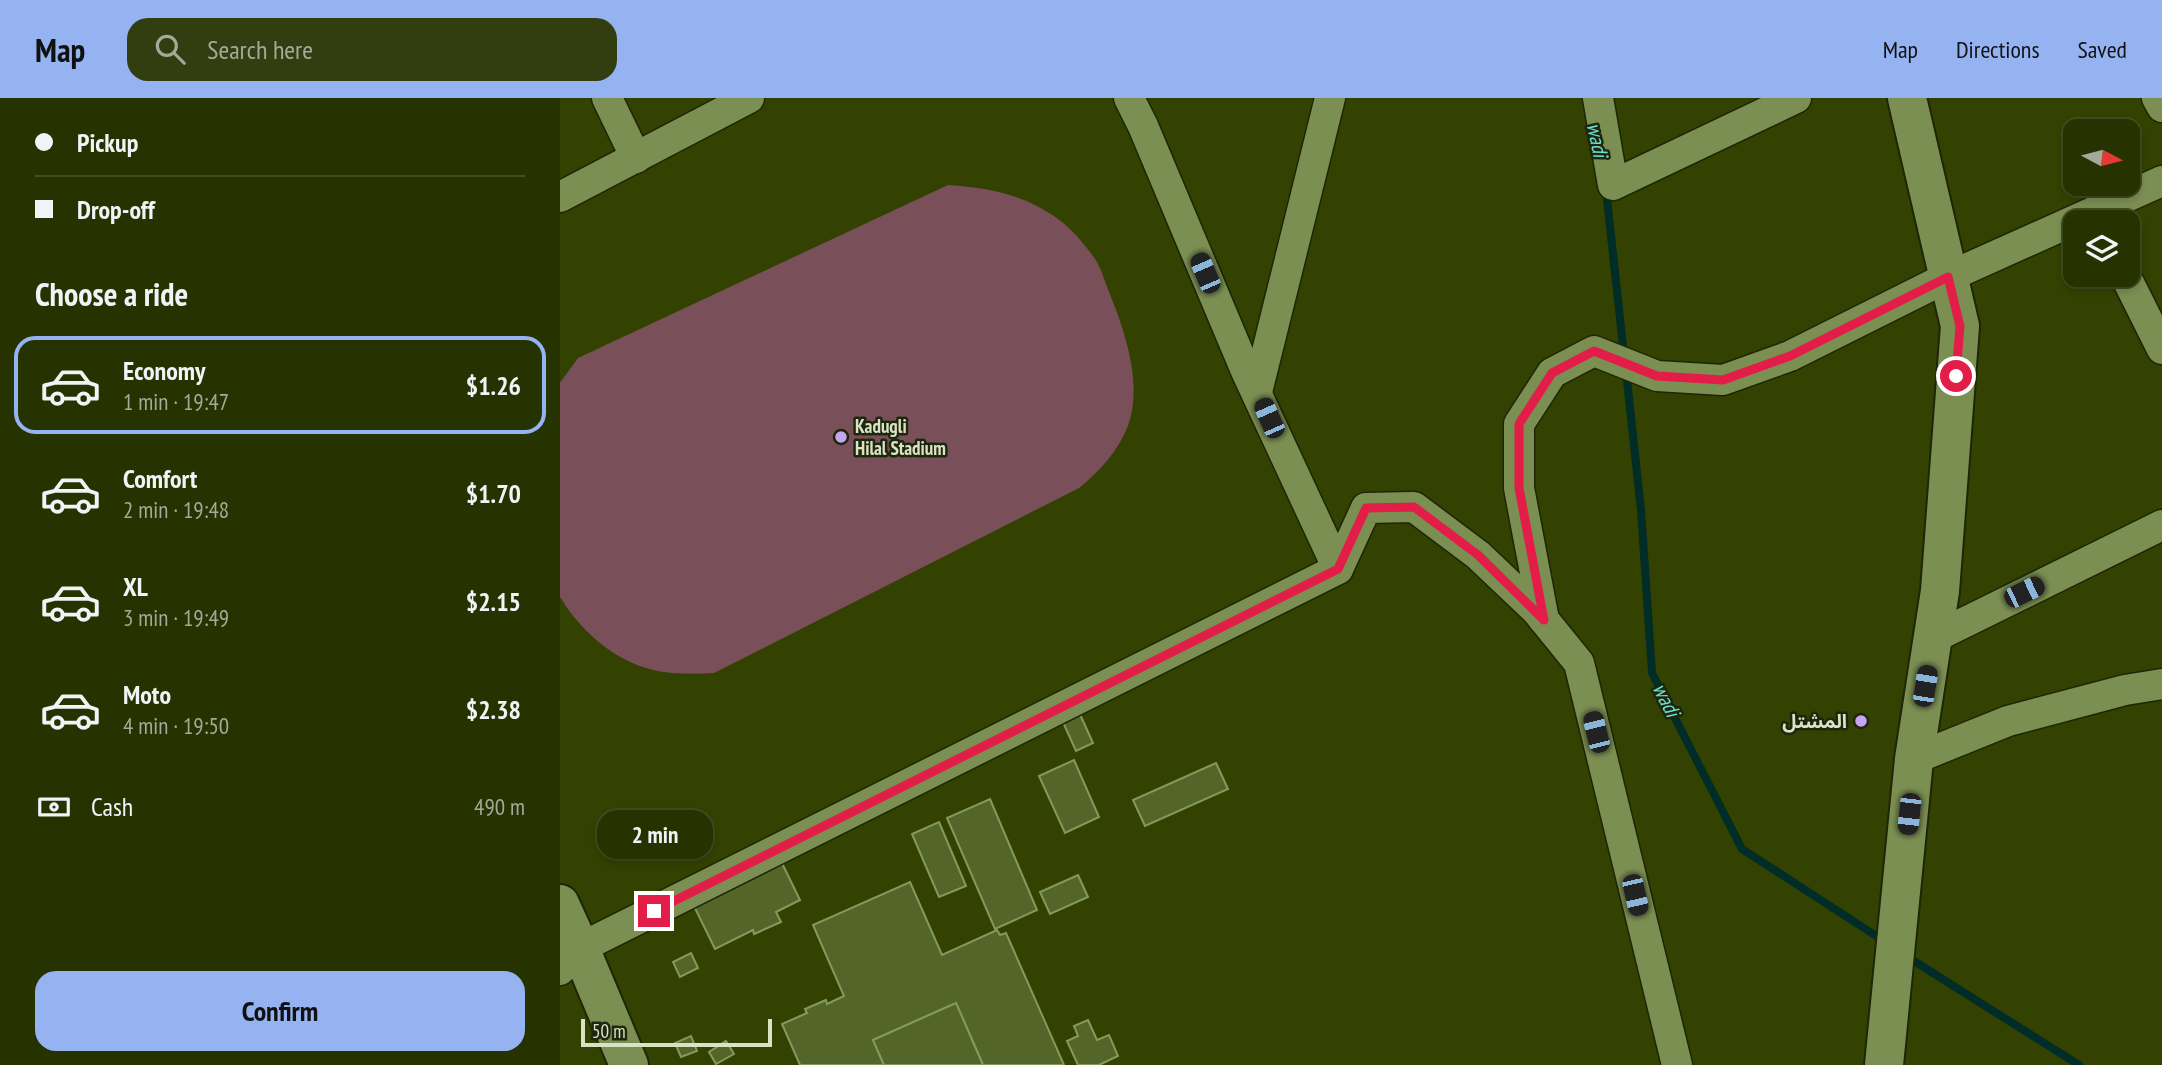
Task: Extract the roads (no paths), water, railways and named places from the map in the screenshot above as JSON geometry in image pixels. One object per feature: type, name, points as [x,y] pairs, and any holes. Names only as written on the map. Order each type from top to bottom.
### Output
[{"type":"street","points":[[607,98],[636,158]]},
{"type":"street","points":[[560,197],[749,98]]},
{"type":"street","points":[[1129,98],[1246,371],[1338,569]]},
{"type":"street","points":[[1257,392],[1330,98]]},
{"type":"street","points":[[1598,98],[1613,185],[1796,98]]},
{"type":"street","points":[[1884,1065],[1914,760],[1942,566],[1960,326],[1907,98]]},
{"type":"street","points":[[2157,98],[2162,107]]},
{"type":"street","points":[[2108,210],[2162,181]]},
{"type":"street","points":[[1544,620],[1519,488],[1519,424],[1552,373],[1594,351],[1657,376],[1723,380],[1790,356],[1948,277],[2063,230]]},
{"type":"street","points":[[2131,287],[2162,349]]},
{"type":"street","points":[[570,959],[1338,569],[1366,508],[1414,507],[1478,555],[1544,620],[1579,663],[1677,1065]]},
{"type":"street","points":[[1933,638],[2162,525]]},
{"type":"street","points":[[1914,760],[2008,721],[2125,690],[2162,684]]},
{"type":"street","points":[[560,904],[570,959],[629,1065]]},
{"type":"waterway","name":"wadi","points":[[1606,190],[1624,355]]},
{"type":"waterway","name":"wadi","points":[[1626,371],[1641,510],[1652,673],[1742,849],[1884,941]]},
{"type":"waterway","name":"wadi","points":[[1906,956],[2079,1065]]},
{"type":"place","name":"Kadugli Hilal Stadium","points":[[841,437]]},
{"type":"place","name":"المشتل","points":[[1861,721]]}]
